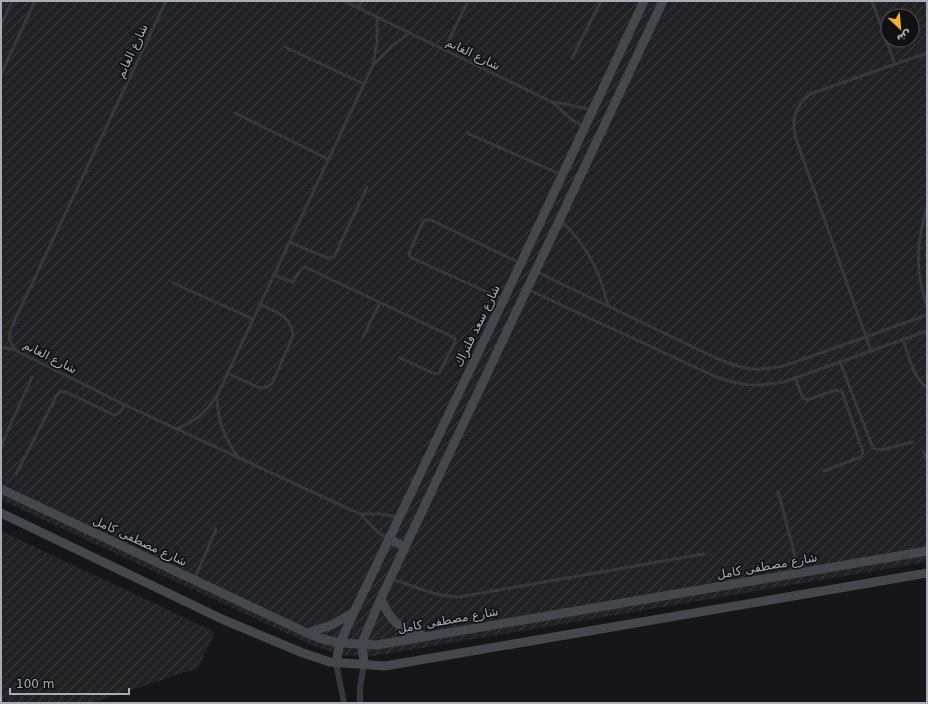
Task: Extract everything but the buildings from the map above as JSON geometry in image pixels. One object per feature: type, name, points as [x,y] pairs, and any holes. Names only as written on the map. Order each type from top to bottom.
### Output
[{"type":"street","name":"شارع سعد فلتراك","points":[[336,663],[340,643],[354,612],[512,282],[644,1]]},
{"type":"street","points":[[360,703],[360,687],[364,664],[362,643],[381,598],[663,1]]},
{"type":"street","points":[[592,111],[608,117]]},
{"type":"street","points":[[584,127],[601,133]]},
{"type":"street","points":[[520,263],[535,271]]},
{"type":"street","points":[[512,282],[527,289]]},
{"type":"street","name":"شارع مصطفى كامل","points":[[1,489],[307,633],[322,639],[340,643],[377,645],[927,551]]},
{"type":"street","points":[[1,513],[224,620],[303,653],[336,663],[384,666],[927,573]]},
{"type":"street","points":[[399,518],[416,525]]},
{"type":"street","points":[[389,539],[405,548]]},
{"type":"street","points":[[381,598],[384,608],[398,625],[407,631],[428,636]]},
{"type":"street","points":[[307,633],[332,625],[354,612]]},
{"type":"street","points":[[336,663],[344,703]]},
{"type":"lane","points":[[1,25],[12,1]]},
{"type":"lane","points":[[1,74],[35,1]]},
{"type":"lane","name":"شارع الغانم","points":[[166,1],[12,326],[9,334],[10,342],[15,350],[125,405],[360,514],[378,532],[389,539]]},
{"type":"lane","name":"شارع الغانم","points":[[344,1],[552,102],[572,120],[584,127]]},
{"type":"lane","points":[[358,8],[362,1]]},
{"type":"lane","points":[[444,50],[468,1]]},
{"type":"lane","points":[[572,58],[601,1]]},
{"type":"lane","points":[[872,1],[895,64]]},
{"type":"lane","points":[[176,429],[189,424],[200,416],[217,396],[373,65],[377,41],[377,17]]},
{"type":"lane","points":[[373,65],[390,48],[409,33]]},
{"type":"lane","points":[[285,47],[364,84]]},
{"type":"lane","points":[[871,351],[796,139],[793,127],[795,114],[801,103],[810,94],[927,53]]},
{"type":"lane","name":"شارع الغانم","points":[[552,102],[592,111]]},
{"type":"lane","points":[[235,113],[328,159]]},
{"type":"lane","points":[[467,133],[562,175]]},
{"type":"lane","points":[[289,242],[328,258],[334,257],[367,187]]},
{"type":"lane","points":[[927,208],[921,228],[918,250],[918,272],[922,293],[927,306]]},
{"type":"lane","points":[[560,219],[577,238],[592,259],[602,282],[608,306]]},
{"type":"lane","points":[[503,300],[410,257],[409,253],[423,222],[425,220],[431,220],[520,263]]},
{"type":"lane","points":[[273,275],[293,282],[302,268],[305,267],[455,338],[455,342],[439,373],[435,374],[400,358]]},
{"type":"lane","points":[[535,271],[716,358],[732,365],[750,368],[768,369],[787,365],[927,315]]},
{"type":"lane","points":[[173,283],[253,319]]},
{"type":"lane","points":[[527,289],[714,376],[731,382],[748,385],[766,385],[784,382],[927,331]]},
{"type":"lane","points":[[363,338],[380,303]]},
{"type":"lane","points":[[227,373],[260,388],[270,386],[273,382],[293,336],[292,328],[285,318],[260,304]]},
{"type":"lane","points":[[903,340],[917,378],[923,386],[927,387]]},
{"type":"lane","points":[[1,347],[15,350]]},
{"type":"lane","points":[[840,362],[871,445],[874,448],[881,450],[912,442]]},
{"type":"lane","points":[[1,446],[32,377]]},
{"type":"lane","points":[[795,378],[803,398],[806,400],[836,390],[842,392],[863,452],[862,457],[824,471]]},
{"type":"lane","points":[[16,474],[57,395],[60,392],[66,392],[114,415],[119,413],[125,405]]},
{"type":"lane","points":[[217,396],[218,412],[222,429],[229,444],[239,458]]},
{"type":"lane","points":[[924,452],[927,460]]},
{"type":"lane","points":[[778,491],[800,573]]},
{"type":"lane","name":"شارع الغانم","points":[[360,514],[380,514],[399,518]]},
{"type":"lane","points":[[195,580],[216,529]]},
{"type":"lane","points":[[391,578],[447,597],[459,597],[703,554]]},
{"type":"shaded area","points":[[1,1],[927,1],[927,562],[374,656],[342,655],[316,647],[1,500]]},
{"type":"shaded area","points":[[1,531],[215,632],[198,668],[91,703],[1,703]]}]
